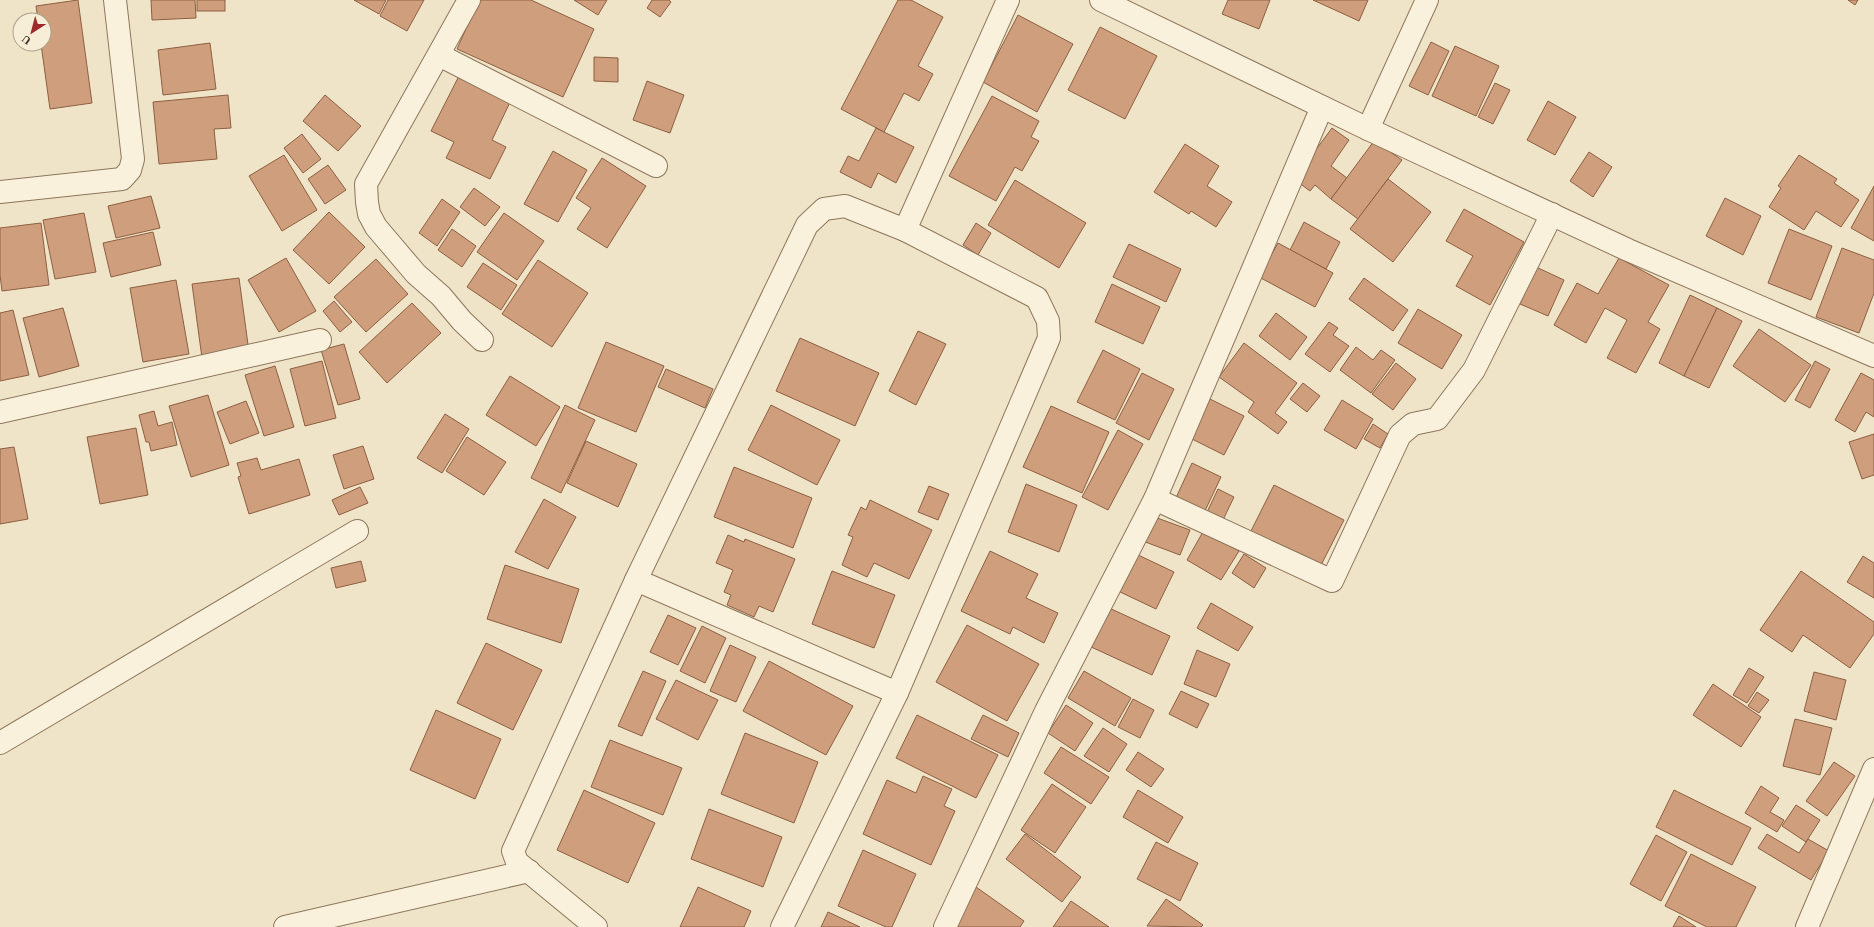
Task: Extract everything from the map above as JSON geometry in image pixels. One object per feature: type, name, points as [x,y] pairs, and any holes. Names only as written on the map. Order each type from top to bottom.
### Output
[{"type":"street","points":[[0,192],[122,179],[130,170],[134,159],[115,0]]},
{"type":"street","points":[[469,0],[366,184],[369,214],[376,227],[416,274],[441,296],[462,321],[482,340]]},
{"type":"street","points":[[905,230],[1008,0]]},
{"type":"street","points":[[1100,0],[1368,129],[1628,250],[1874,356]]},
{"type":"street","points":[[1368,129],[1427,0]]},
{"type":"street","points":[[439,55],[656,166]]},
{"type":"street","points":[[945,927],[1046,711],[1155,499],[1322,107]]},
{"type":"street","points":[[596,927],[518,862],[513,851],[636,580],[807,225],[824,208],[845,206],[905,230],[1037,298],[1048,321],[1049,338],[897,693],[782,927]]},
{"type":"street","points":[[1155,499],[1332,581],[1400,435],[1413,424],[1437,419],[1474,370],[1552,214]]},
{"type":"street","points":[[0,412],[320,340]]},
{"type":"street","points":[[0,743],[357,531]]},
{"type":"street","points":[[636,580],[897,693]]},
{"type":"street","points":[[1807,927],[1874,769]]},
{"type":"street","points":[[285,927],[529,872]]},
{"type":"building","points":[[78,0],[92,103],[50,109],[42,52],[52,52],[52,12],[37,12],[36,6]]},
{"type":"building","points":[[151,0],[195,0],[196,18],[152,20]]},
{"type":"building","points":[[197,0],[225,0],[225,11],[197,11]]},
{"type":"building","points":[[354,0],[386,0],[379,14]]},
{"type":"building","points":[[388,0],[424,0],[407,31],[380,16]]},
{"type":"building","points":[[479,0],[531,0],[594,29],[563,97],[457,49]]},
{"type":"building","points":[[574,0],[607,0],[598,15]]},
{"type":"building","points":[[652,0],[669,0],[671,2],[660,17],[647,8]]},
{"type":"building","points":[[898,0],[911,0],[943,17],[918,66],[933,74],[919,101],[904,93],[884,132],[841,109]]},
{"type":"building","points":[[1228,0],[1270,0],[1259,29],[1222,14]]},
{"type":"building","points":[[1313,0],[1368,0],[1359,21]]},
{"type":"building","points":[[1848,0],[1858,0],[1855,5]]},
{"type":"building","points":[[1018,15],[1073,44],[1037,112],[983,82]]},
{"type":"building","points":[[1100,27],[1157,56],[1125,119],[1068,90]]},
{"type":"building","points":[[1431,42],[1449,51],[1428,95],[1409,86]]},
{"type":"building","points":[[210,43],[216,89],[163,95],[158,50]]},
{"type":"building","points":[[1455,46],[1499,66],[1476,116],[1432,96]]},
{"type":"building","points":[[594,57],[618,58],[618,82],[594,81]]},
{"type":"building","points":[[461,72],[512,98],[492,140],[506,147],[490,179],[446,158],[454,142],[431,131]]},
{"type":"building","points":[[647,81],[684,95],[670,133],[633,120]]},
{"type":"building","points":[[1495,83],[1510,90],[1493,124],[1478,117]]},
{"type":"building","points":[[228,95],[231,128],[214,129],[217,159],[159,164],[153,102]]},
{"type":"building","points":[[325,95],[361,126],[338,151],[303,121]]},
{"type":"building","points":[[992,96],[1039,121],[1031,137],[1039,141],[1022,171],[1015,167],[996,201],[949,176]]},
{"type":"building","points":[[1548,101],[1576,117],[1555,155],[1527,140]]},
{"type":"building","points":[[876,128],[914,147],[896,183],[878,173],[871,188],[840,172],[848,156],[859,161]]},
{"type":"building","points":[[1332,128],[1349,140],[1331,166],[1347,178],[1331,199],[1315,185],[1310,191],[1294,179]]},
{"type":"building","points":[[302,134],[321,159],[303,173],[284,148]]},
{"type":"building","points":[[1374,141],[1402,160],[1358,219],[1331,199]]},
{"type":"building","points":[[1185,144],[1219,166],[1207,186],[1232,202],[1216,227],[1191,211],[1189,214],[1154,192]]},
{"type":"building","points":[[553,151],[587,170],[558,222],[524,204]]},
{"type":"building","points":[[1589,152],[1612,167],[1593,197],[1570,181]]},
{"type":"building","points":[[284,155],[317,210],[282,231],[249,176]]},
{"type":"building","points":[[1799,155],[1837,179],[1834,183],[1859,200],[1841,227],[1816,211],[1804,230],[1769,207],[1781,188],[1778,186]]},
{"type":"building","points":[[602,158],[646,186],[607,248],[577,229],[591,208],[576,198]]},
{"type":"building","points":[[328,165],[346,190],[325,204],[308,179]]},
{"type":"building","points":[[1388,179],[1431,212],[1393,262],[1350,229]]},
{"type":"building","points":[[1015,180],[1086,223],[1059,268],[988,225]]},
{"type":"building","points":[[1874,186],[1874,241],[1851,228]]},
{"type":"building","points":[[474,188],[500,207],[485,226],[460,207]]},
{"type":"building","points":[[151,196],[160,228],[116,238],[108,206]]},
{"type":"building","points":[[1725,198],[1761,216],[1743,255],[1706,236]]},
{"type":"building","points":[[442,199],[460,212],[437,246],[419,233]]},
{"type":"building","points":[[1464,209],[1524,242],[1490,305],[1456,286],[1473,256],[1446,241]]},
{"type":"building","points":[[329,212],[365,247],[329,284],[293,250]]},
{"type":"building","points":[[84,213],[96,272],[55,279],[43,220]]},
{"type":"building","points":[[504,213],[544,241],[517,280],[477,252]]},
{"type":"building","points":[[1304,222],[1340,242],[1326,269],[1290,250]]},
{"type":"building","points":[[41,223],[49,285],[2,291],[0,275],[0,228]]},
{"type":"building","points":[[976,223],[991,233],[978,255],[963,245]]},
{"type":"building","points":[[452,229],[476,246],[462,267],[438,250]]},
{"type":"building","points":[[1789,229],[1832,246],[1811,300],[1768,283]]},
{"type":"building","points":[[153,232],[161,265],[111,277],[103,243]]},
{"type":"building","points":[[1278,243],[1333,273],[1315,307],[1259,277]]},
{"type":"building","points":[[1129,244],[1181,269],[1166,302],[1113,277]]},
{"type":"building","points":[[1842,248],[1874,260],[1874,293],[1859,333],[1816,317]]},
{"type":"building","points":[[286,258],[316,311],[279,332],[248,280]]},
{"type":"building","points":[[1619,258],[1669,285],[1648,322],[1660,329],[1636,373],[1607,358],[1627,320],[1605,308],[1586,343],[1554,325],[1577,283],[1598,294]]},
{"type":"building","points":[[376,259],[408,294],[366,332],[334,297]]},
{"type":"building","points":[[538,260],[588,293],[552,347],[502,314]]},
{"type":"building","points":[[483,263],[517,285],[501,310],[467,287]]},
{"type":"building","points":[[1536,267],[1564,280],[1548,316],[1520,304]]},
{"type":"building","points":[[239,278],[249,352],[202,358],[192,284]]},
{"type":"building","points":[[1364,278],[1408,310],[1393,331],[1349,299]]},
{"type":"building","points":[[176,280],[189,354],[143,362],[130,288]]},
{"type":"building","points":[[1112,284],[1160,307],[1143,344],[1095,322]]},
{"type":"building","points":[[1690,295],[1717,308],[1684,376],[1659,363]]},
{"type":"building","points":[[334,301],[352,322],[340,332],[323,311]]},
{"type":"building","points":[[412,303],[441,333],[387,383],[359,352]]},
{"type":"building","points":[[63,308],[79,366],[39,377],[23,318]]},
{"type":"building","points":[[1717,308],[1742,321],[1709,388],[1684,376]]},
{"type":"building","points":[[1418,309],[1462,335],[1442,369],[1398,343]]},
{"type":"building","points":[[13,310],[29,375],[0,381],[0,313]]},
{"type":"building","points":[[1276,313],[1307,337],[1290,360],[1259,336]]},
{"type":"building","points":[[1329,322],[1338,328],[1333,335],[1349,346],[1330,372],[1305,354]]},
{"type":"building","points":[[1759,329],[1811,365],[1785,402],[1733,366]]},
{"type":"building","points":[[918,331],[946,344],[916,405],[889,391]]},
{"type":"building","points":[[800,338],[879,373],[855,426],[776,391]]},
{"type":"building","points":[[606,342],[664,366],[636,432],[578,408]]},
{"type":"building","points":[[1244,343],[1297,383],[1275,413],[1287,422],[1278,434],[1248,412],[1254,402],[1219,377]]},
{"type":"building","points":[[344,344],[360,399],[338,405],[321,350]]},
{"type":"building","points":[[1356,347],[1373,360],[1381,350],[1395,360],[1371,393],[1340,370]]},
{"type":"building","points":[[1103,350],[1140,369],[1115,420],[1077,402]]},
{"type":"building","points":[[322,361],[336,418],[305,426],[290,369]]},
{"type":"building","points":[[1815,361],[1830,369],[1810,408],[1795,400]]},
{"type":"building","points":[[1396,363],[1416,379],[1393,410],[1372,394]]},
{"type":"building","points":[[275,366],[294,427],[264,436],[245,375]]},
{"type":"building","points":[[666,369],[713,389],[705,408],[658,387]]},
{"type":"building","points":[[1142,373],[1174,389],[1149,440],[1116,423]]},
{"type":"building","points":[[1861,373],[1874,380],[1874,417],[1866,412],[1855,432],[1835,420]]},
{"type":"building","points":[[510,376],[560,407],[536,446],[486,415]]},
{"type":"building","points":[[1303,383],[1320,396],[1307,412],[1290,399]]},
{"type":"building","points":[[208,395],[229,465],[191,477],[169,406]]},
{"type":"building","points":[[1208,398],[1244,416],[1224,455],[1188,437]]},
{"type":"building","points":[[1342,400],[1373,419],[1356,449],[1324,430]]},
{"type":"building","points":[[246,401],[259,433],[230,444],[217,412]]},
{"type":"building","points":[[565,405],[595,420],[561,493],[531,478]]},
{"type":"building","points":[[771,405],[840,440],[817,485],[748,450]]},
{"type":"building","points":[[1051,406],[1109,432],[1082,493],[1023,467]]},
{"type":"building","points":[[154,411],[158,426],[172,422],[177,445],[151,451],[149,442],[146,442],[139,415]]},
{"type":"building","points":[[445,414],[469,429],[442,473],[417,458]]},
{"type":"building","points":[[1373,424],[1388,434],[1380,448],[1364,439]]},
{"type":"building","points":[[136,428],[148,495],[100,504],[87,437]]},
{"type":"building","points":[[1118,430],[1143,444],[1108,510],[1082,497]]},
{"type":"building","points":[[1874,434],[1874,475],[1862,479],[1849,442]]},
{"type":"building","points":[[467,437],[506,462],[484,495],[446,471]]},
{"type":"building","points":[[586,441],[637,464],[618,507],[567,483]]},
{"type":"building","points":[[363,446],[374,479],[344,489],[333,455]]},
{"type":"building","points":[[14,447],[28,519],[0,524],[0,449]]},
{"type":"building","points":[[257,458],[261,470],[299,459],[310,495],[249,514],[238,477],[241,476],[237,463]]},
{"type":"building","points":[[1192,463],[1221,477],[1204,513],[1175,500]]},
{"type":"building","points":[[734,467],[812,498],[793,548],[714,517]]},
{"type":"building","points":[[1026,484],[1077,505],[1059,552],[1008,532]]},
{"type":"building","points":[[1274,485],[1344,520],[1320,567],[1250,533]]},
{"type":"building","points":[[929,486],[949,494],[938,520],[918,512]]},
{"type":"building","points":[[360,487],[368,503],[339,515],[332,500]]},
{"type":"building","points":[[1218,489],[1234,497],[1223,520],[1207,512]]},
{"type":"building","points":[[544,499],[576,517],[548,569],[515,552]]},
{"type":"building","points":[[870,500],[932,530],[909,579],[874,563],[867,577],[842,565],[853,537],[848,535],[861,507],[866,510]]},
{"type":"building","points":[[1149,515],[1190,530],[1180,555],[1140,540]]},
{"type":"building","points":[[1204,530],[1239,551],[1221,580],[1187,560]]},
{"type":"building","points":[[728,535],[744,542],[745,539],[795,559],[773,612],[759,606],[754,617],[727,605],[731,595],[724,592],[733,570],[716,563]]},
{"type":"building","points":[[990,551],[1038,574],[1026,598],[1058,613],[1044,643],[1013,627],[1010,634],[961,611]]},
{"type":"building","points":[[1134,553],[1174,572],[1156,609],[1116,590]]},
{"type":"building","points":[[1244,554],[1266,568],[1254,588],[1232,573]]},
{"type":"building","points":[[1863,556],[1874,563],[1874,598],[1847,582]]},
{"type":"building","points":[[361,561],[366,581],[336,588],[331,568]]},
{"type":"building","points":[[505,565],[579,589],[561,643],[487,619]]},
{"type":"building","points":[[832,571],[895,595],[874,648],[812,624]]},
{"type":"building","points":[[1801,571],[1874,622],[1874,634],[1850,668],[1803,635],[1792,652],[1760,630]]},
{"type":"building","points":[[1211,603],[1253,627],[1238,651],[1197,628]]},
{"type":"building","points":[[1107,607],[1170,636],[1152,675],[1089,646]]},
{"type":"building","points":[[668,615],[696,628],[678,665],[650,652]]},
{"type":"building","points":[[967,625],[1039,664],[1007,721],[936,682]]},
{"type":"building","points":[[702,626],[726,638],[705,683],[680,671]]},
{"type":"building","points":[[486,643],[542,670],[513,730],[457,703]]},
{"type":"building","points":[[730,645],[756,657],[736,702],[710,691]]},
{"type":"building","points":[[1197,650],[1230,664],[1216,697],[1184,684]]},
{"type":"building","points":[[769,661],[853,706],[826,755],[743,711]]},
{"type":"building","points":[[1749,668],[1764,677],[1747,703],[1733,695]]},
{"type":"building","points":[[643,671],[666,681],[642,736],[618,726]]},
{"type":"building","points":[[1084,671],[1131,698],[1115,726],[1068,698]]},
{"type":"building","points":[[1814,672],[1846,680],[1836,720],[1804,711]]},
{"type":"building","points":[[676,680],[718,700],[698,740],[656,719]]},
{"type":"building","points":[[1713,684],[1761,717],[1741,747],[1693,715]]},
{"type":"building","points":[[1181,691],[1209,704],[1197,728],[1169,714]]},
{"type":"building","points":[[1757,692],[1769,700],[1759,713],[1748,706]]},
{"type":"building","points":[[1133,699],[1154,710],[1140,738],[1118,727]]},
{"type":"building","points":[[1066,705],[1093,723],[1075,751],[1048,733]]},
{"type":"building","points":[[436,710],[501,739],[475,799],[410,770]]},
{"type":"building","points":[[917,715],[998,755],[976,798],[896,758]]},
{"type":"building","points":[[983,715],[1019,733],[1008,757],[971,739]]},
{"type":"building","points":[[1795,719],[1832,728],[1820,775],[1783,766]]},
{"type":"building","points":[[1103,728],[1127,744],[1109,772],[1084,756]]},
{"type":"building","points":[[745,733],[818,762],[794,823],[721,794]]},
{"type":"building","points":[[610,740],[682,768],[663,815],[591,787]]},
{"type":"building","points":[[1061,747],[1109,777],[1091,804],[1044,773]]},
{"type":"building","points":[[1138,752],[1164,769],[1151,787],[1126,770]]},
{"type":"building","points":[[1834,762],[1855,776],[1827,816],[1806,801]]},
{"type":"building","points":[[923,776],[952,789],[944,806],[955,811],[931,865],[863,834],[887,780],[916,793]]},
{"type":"building","points":[[1052,784],[1086,807],[1055,853],[1021,830]]},
{"type":"building","points":[[1761,786],[1779,798],[1770,812],[1784,820],[1777,832],[1745,813]]},
{"type":"building","points":[[584,790],[655,823],[628,883],[557,850]]},
{"type":"building","points":[[1138,790],[1183,817],[1168,843],[1123,817]]},
{"type":"building","points":[[1674,790],[1751,828],[1732,865],[1656,827]]},
{"type":"building","points":[[1796,805],[1820,820],[1806,842],[1782,826]]},
{"type":"building","points":[[709,809],[782,837],[763,887],[691,859]]},
{"type":"building","points":[[1025,834],[1081,877],[1062,902],[1006,859]]},
{"type":"building","points":[[1767,834],[1799,853],[1808,839],[1829,851],[1811,880],[1758,848]]},
{"type":"building","points":[[1656,835],[1687,852],[1661,901],[1630,884]]},
{"type":"building","points":[[1156,842],[1198,863],[1180,901],[1137,879]]},
{"type":"building","points":[[863,850],[916,874],[892,927],[886,927],[838,906]]},
{"type":"building","points":[[1691,854],[1756,887],[1736,927],[1707,927],[1665,906]]},
{"type":"building","points":[[698,887],[751,911],[744,927],[680,927]]},
{"type":"building","points":[[976,887],[1024,921],[1020,927],[958,927],[951,922]]},
{"type":"building","points":[[1166,899],[1203,925],[1201,927],[1147,926]]},
{"type":"building","points":[[1071,901],[1109,927],[1053,927]]},
{"type":"building","points":[[828,912],[860,927],[821,927]]},
{"type":"building","points":[[1679,916],[1696,927],[1673,927]]}]
